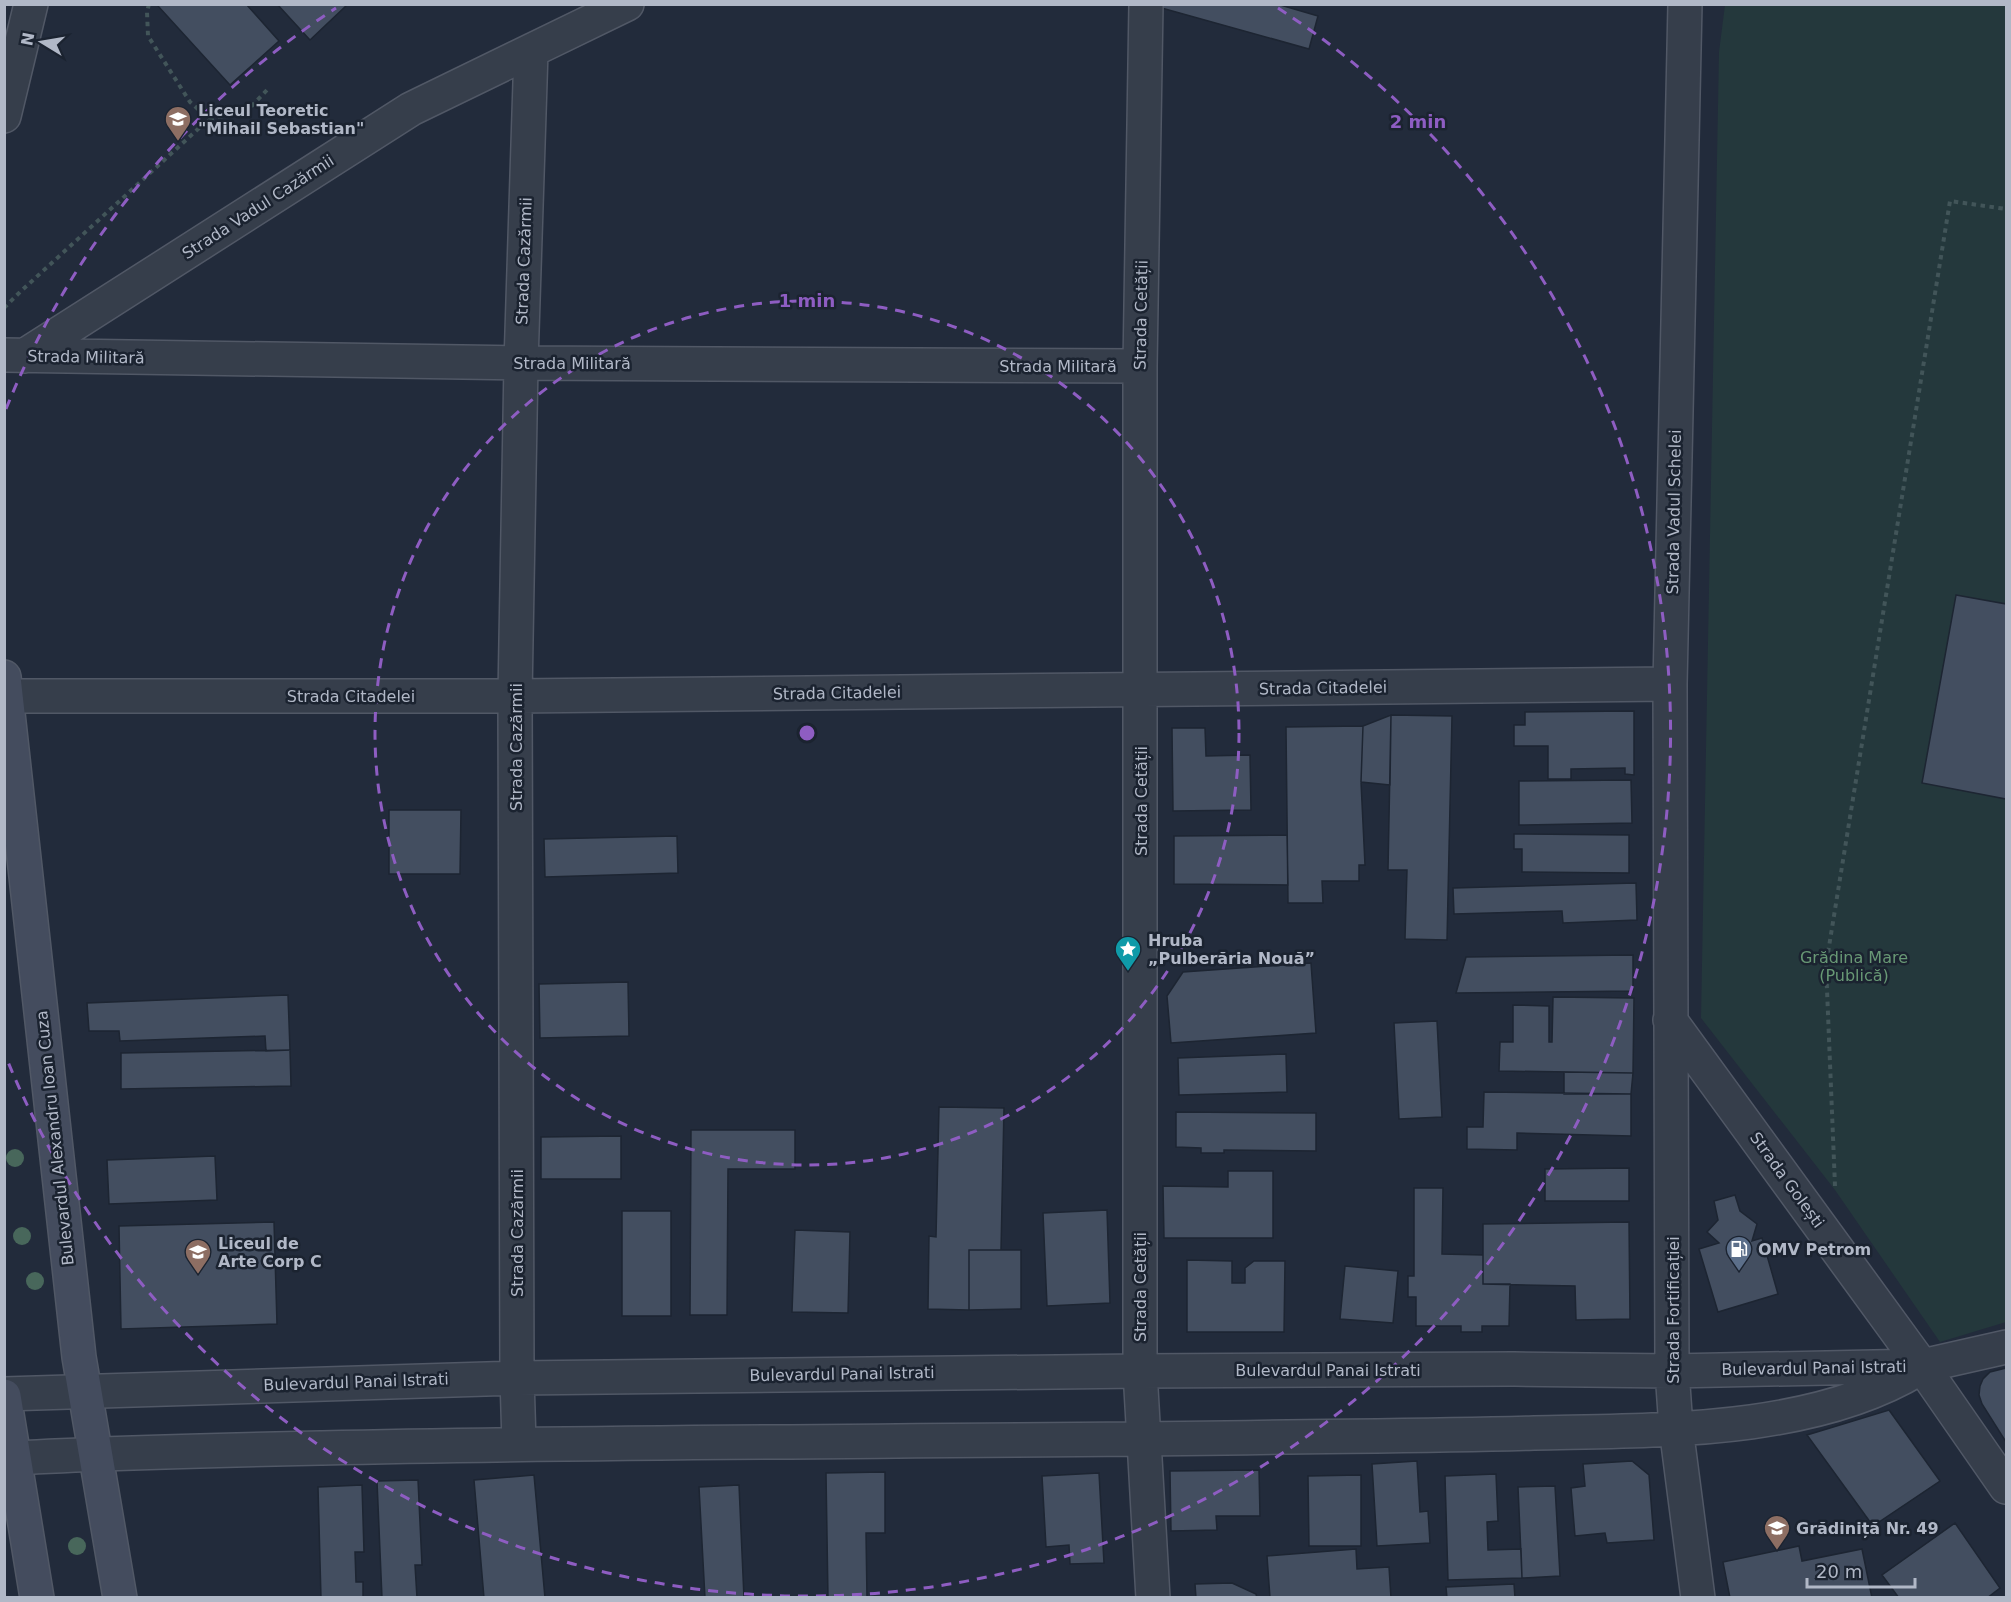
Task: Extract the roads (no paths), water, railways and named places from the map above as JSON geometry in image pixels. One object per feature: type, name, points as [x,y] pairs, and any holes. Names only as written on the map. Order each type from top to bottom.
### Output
[{"type":"main road","name":"Bulevardul Alexandru Ioan Cuza","points":[[5,690],[77,1345],[120,1598]]},
{"type":"main road","points":[[4,1395],[37,1598]]},
{"type":"street","points":[[4,116],[31,4]]},
{"type":"street","name":"Strada Vadul Cazărmii","points":[[14,356],[411,109],[627,4]]},
{"type":"street","name":"Strada Cetății","points":[[1146,4],[1140,366],[1142,690],[1140,1371],[1153,1598]]},
{"type":"street","name":"Strada Vadul Schelei","points":[[1670,1020],[1670,684],[1685,4]]},
{"type":"street","name":"Strada Cazărmii","points":[[519,1443],[515,696],[520,363],[531,51]]},
{"type":"street","name":"Strada Militară","points":[[14,356],[520,363],[1140,366]]},
{"type":"street","name":"Strada Citadelei","points":[[5,690],[515,696],[1670,684]]},
{"type":"street","name":"Strada Golești","points":[[1670,1020],[1922,1366],[2007,1487]]},
{"type":"street","name":"Strada Fortificației","points":[[1670,1020],[1672,1371],[1676,1428],[1698,1598]]},
{"type":"street","points":[[1922,1366],[2007,1347]]},
{"type":"street","name":"Bulevardul Panai Istrati","points":[[4,1395],[84,1390],[517,1378],[1140,1371],[1502,1369],[1672,1371],[1922,1366]]},
{"type":"street","name":"Bulevardul Panai Istrati","points":[[15,1458],[519,1443],[1143,1439],[1482,1434],[1676,1428],[1763,1420],[1808,1411],[1866,1395],[1896,1382],[1922,1366]]},
{"type":"place","name":"Liceul Teoretic \"Mihail Sebastian\"","points":[[178,142]]},
{"type":"place","name":"Hruba „Pulberăria Nouă”","points":[[1128,972]]},
{"type":"place","name":"OMV Petrom","points":[[1739,1272]]},
{"type":"place","name":"Liceul de Arte Corp C","points":[[198,1275]]},
{"type":"place","name":"Grădiniță Nr. 49","points":[[1777,1551]]},
{"type":"park label","name":"Grădina Mare (Publică)","points":[[1854,966]]}]
